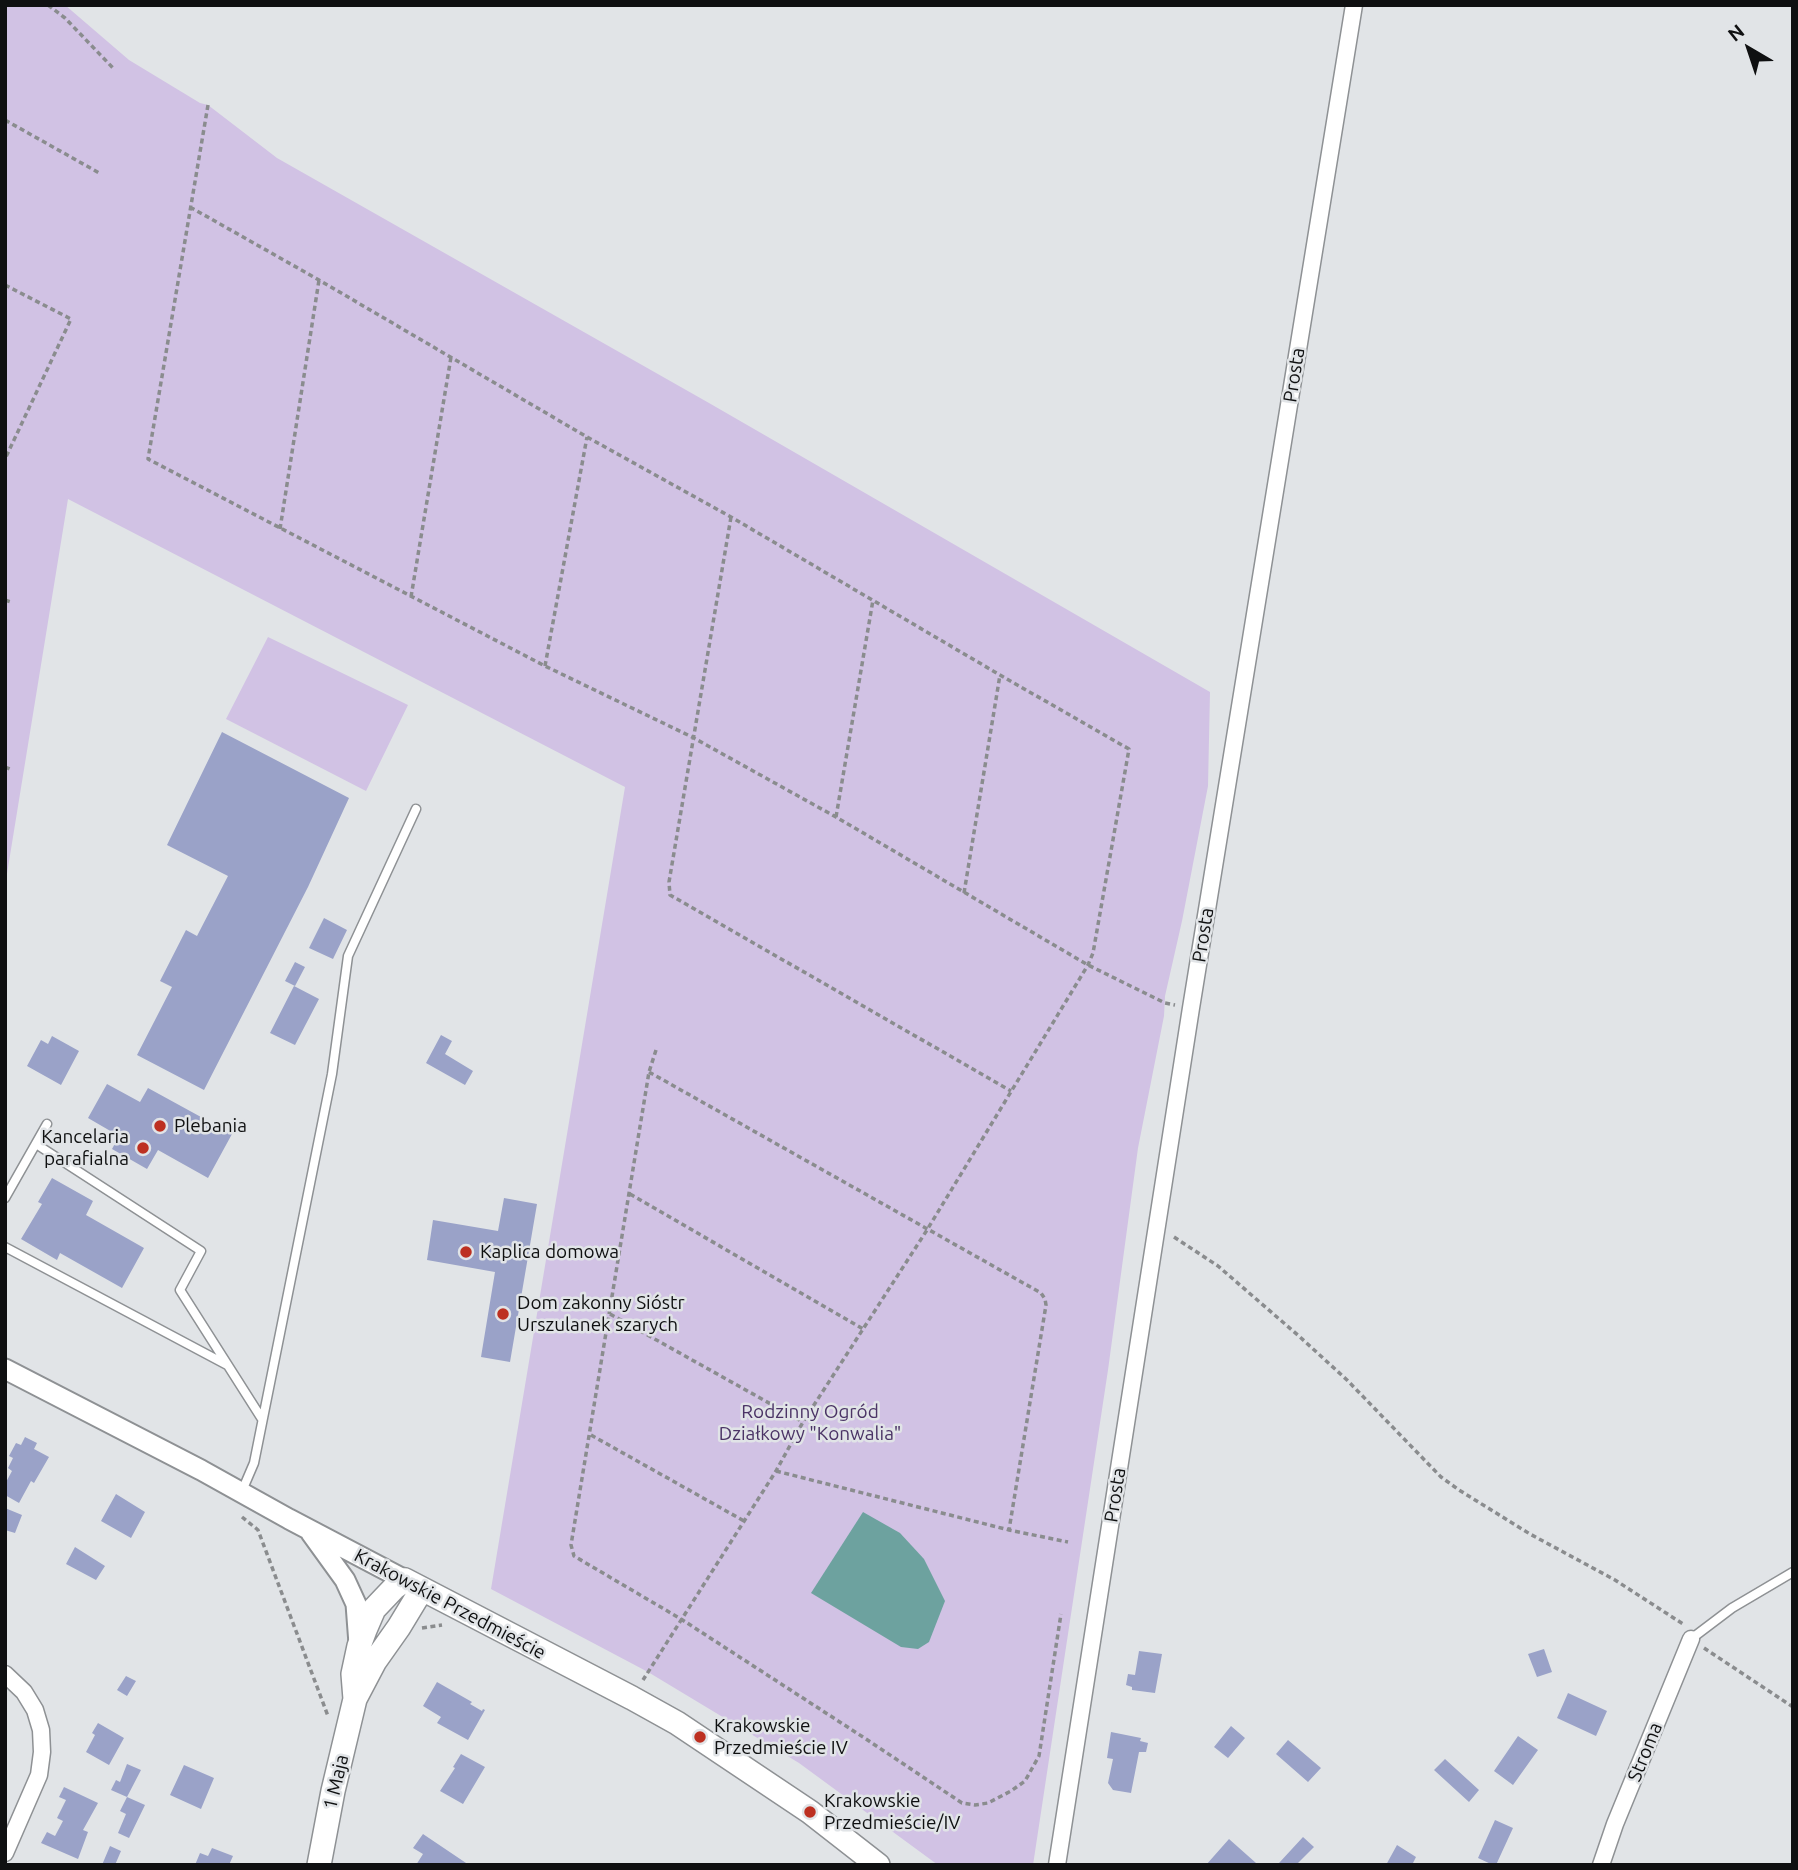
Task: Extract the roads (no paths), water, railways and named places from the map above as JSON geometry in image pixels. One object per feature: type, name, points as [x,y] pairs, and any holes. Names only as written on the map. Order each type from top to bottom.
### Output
[{"type":"main road","name":"1 Maja","points":[[318,1865],[355,1699],[375,1661],[400,1627],[413,1585],[394,1588],[374,1609],[359,1646],[353,1674],[355,1699]]},
{"type":"main road","name":"Krakowskie Przedmieście","points":[[413,1585],[677,1723],[810,1812],[878,1865]]},
{"type":"street","name":"Prosta","points":[[1057,1865],[1156,1229],[1354,5]]},
{"type":"street","name":"Krakowskie Przedmieście","points":[[5,1369],[242,1492],[413,1585]]},
{"type":"street","name":"1 Maja","points":[[309,1529],[345,1580],[356,1604],[359,1646]]},
{"type":"street","name":"Stroma","points":[[1601,1865],[1615,1824],[1694,1637]]},
{"type":"street","points":[[5,1674],[24,1692],[36,1710],[41,1730],[42,1752],[39,1775],[5,1853]]},
{"type":"lane","points":[[242,1492],[254,1463],[332,1074],[348,956],[416,809]]},
{"type":"lane","points":[[5,1198],[47,1124]]},
{"type":"lane","points":[[36,1144],[201,1251],[180,1290],[262,1419]]},
{"type":"lane","points":[[5,1247],[229,1367]]},
{"type":"lane","points":[[1694,1637],[1732,1608],[1793,1572]]},
{"type":"water","points":[[863,1512],[900,1533],[924,1559],[945,1601],[929,1642],[918,1649],[901,1647],[811,1593]]},
{"type":"place","name":"Plebania","points":[[160,1126]]},
{"type":"place","name":"Kancelaria parafialna","points":[[143,1148]]},
{"type":"place","name":"Kaplica domowa","points":[[466,1252]]},
{"type":"place","name":"Dom zakonny Sióstr Urszulanek szarych","points":[[503,1314]]},
{"type":"place","name":"Krakowskie Przedmieście IV","points":[[700,1737]]},
{"type":"place","name":"Krakowskie Przedmieście/IV","points":[[810,1812]]},
{"type":"park label","name":"Rodzinny Ogród Działkowy \"Konwalia\"","points":[[810,1423]]}]
